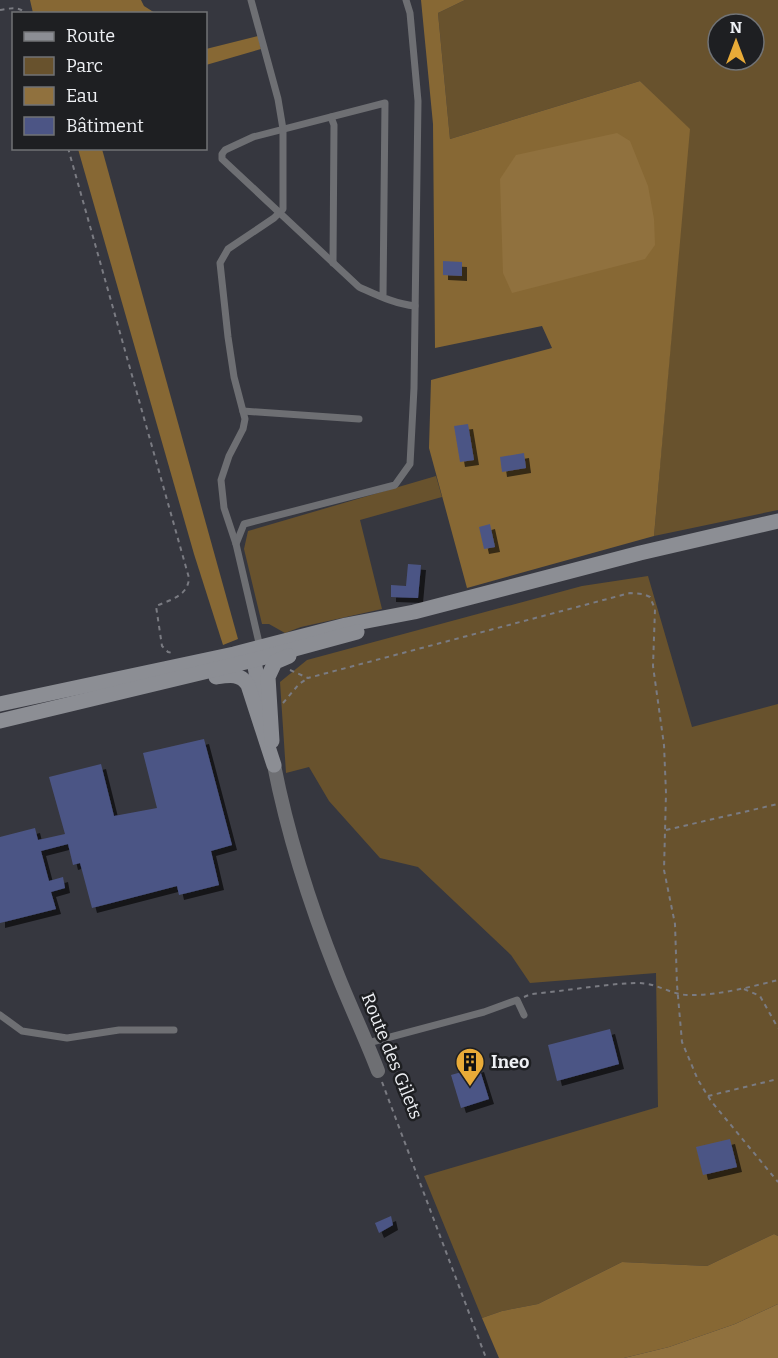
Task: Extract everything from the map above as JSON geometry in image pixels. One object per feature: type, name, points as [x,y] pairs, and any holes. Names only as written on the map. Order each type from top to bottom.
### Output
[{"type":"main road","points":[[0,704],[234,654],[257,653],[326,641],[414,612],[640,553],[778,520]]},
{"type":"main road","points":[[0,721],[153,684],[346,625],[414,612]]},
{"type":"main road","name":"Route des Gilets","points":[[274,765],[268,677],[275,662],[326,641]]},
{"type":"main road","name":"Route des Gilets","points":[[257,653],[274,765]]},
{"type":"main road","name":"Route des Gilets","points":[[153,684],[180,685],[230,674],[244,680],[248,685],[274,765]]},
{"type":"street","name":"Route des Gilets","points":[[274,765],[284,816],[311,903],[337,974],[378,1071]]},
{"type":"lane","points":[[251,0],[278,99],[283,129],[283,209],[228,249],[220,262],[234,377],[243,411],[243,429],[229,456],[221,480],[224,508],[236,544],[257,653]]},
{"type":"lane","points":[[236,544],[244,524],[395,485],[410,464],[418,101],[410,13],[406,0]]},
{"type":"lane","points":[[383,297],[385,103],[253,137],[225,150],[222,159],[359,287],[383,297],[401,304],[415,306]]},
{"type":"lane","points":[[331,117],[334,125],[333,263]]},
{"type":"lane","points":[[243,411],[358,419]]},
{"type":"lane","points":[[368,1043],[484,1012],[517,1000],[524,1015]]},
{"type":"lane","points":[[0,1015],[22,1031],[67,1038],[120,1030],[174,1030]]},
{"type":"path","points":[[0,10],[16,8],[24,12]]},
{"type":"path","points":[[655,609],[653,666],[664,745],[666,830],[664,870],[675,924],[677,994],[682,1042],[698,1080],[708,1096],[778,1182]]},
{"type":"path","points":[[666,830],[778,804]]},
{"type":"path","points":[[517,1000],[531,994],[638,983],[657,985],[677,994],[688,995],[744,989],[778,980]]},
{"type":"path","points":[[744,989],[760,996],[778,1028]]},
{"type":"path","name":"Route des Gilets","points":[[378,1071],[486,1358]]},
{"type":"path","points":[[708,1096],[778,1079]]},
{"type":"green space","points":[[465,0],[778,0],[778,510],[654,536],[689,129],[640,81],[450,139],[438,13]]},
{"type":"green space","points":[[436,476],[442,497],[360,520],[382,609],[301,627],[285,633],[269,624],[262,624],[244,549],[248,531]]},
{"type":"green space","points":[[648,576],[692,727],[778,704],[778,1236],[774,1234],[707,1266],[622,1262],[538,1304],[502,1311],[482,1318],[424,1176],[658,1107],[656,973],[530,983],[511,955],[418,867],[380,858],[329,801],[309,767],[286,773],[280,682],[307,660],[582,586]]},
{"type":"shaded area","points":[[30,0],[141,0],[144,6],[153,12],[33,12]]},
{"type":"shaded area","points":[[421,0],[465,0],[438,13],[450,139],[640,81],[690,129],[654,536],[467,588],[429,448],[431,380],[552,348],[542,326],[435,348],[433,124]]},
{"type":"shaded area","points":[[258,36],[261,49],[207,65],[207,49]]},
{"type":"shaded area","points":[[78,150],[102,150],[238,639],[223,645],[194,554]]},
{"type":"shaded area","points":[[774,1234],[778,1236],[778,1304],[735,1324],[669,1347],[624,1358],[499,1358],[482,1318],[502,1311],[538,1304],[622,1262],[707,1266]]},
{"type":"water","points":[[617,133],[630,141],[648,186],[654,219],[655,245],[645,259],[512,293],[503,273],[500,179],[516,155]]},
{"type":"water","points":[[778,1304],[778,1358],[624,1358],[669,1347],[735,1324]]},
{"type":"building","points":[[443,261],[462,262],[462,276],[443,275]]},
{"type":"building","points":[[468,424],[474,460],[460,462],[454,426]]},
{"type":"building","points":[[524,453],[526,468],[502,472],[500,457]]},
{"type":"building","points":[[490,524],[495,547],[484,549],[479,527]]},
{"type":"building","points":[[408,564],[421,565],[418,598],[391,597],[391,585],[406,586]]},
{"type":"building","points":[[204,739],[232,845],[211,851],[219,885],[179,895],[177,886],[92,908],[80,863],[73,865],[68,844],[41,851],[49,881],[63,877],[65,888],[51,892],[56,909],[0,923],[0,837],[35,828],[38,840],[65,834],[49,777],[101,764],[114,816],[157,808],[143,753]]},
{"type":"building","points":[[610,1029],[619,1064],[557,1081],[548,1045]]},
{"type":"building","name":"Ineo","points":[[479,1067],[489,1099],[461,1108],[451,1075]]},
{"type":"building","points":[[730,1139],[737,1167],[703,1175],[696,1147]]},
{"type":"building","points":[[391,1216],[393,1225],[379,1233],[375,1223]]},
{"type":"place","name":"Ineo","points":[[470,1088]]}]
